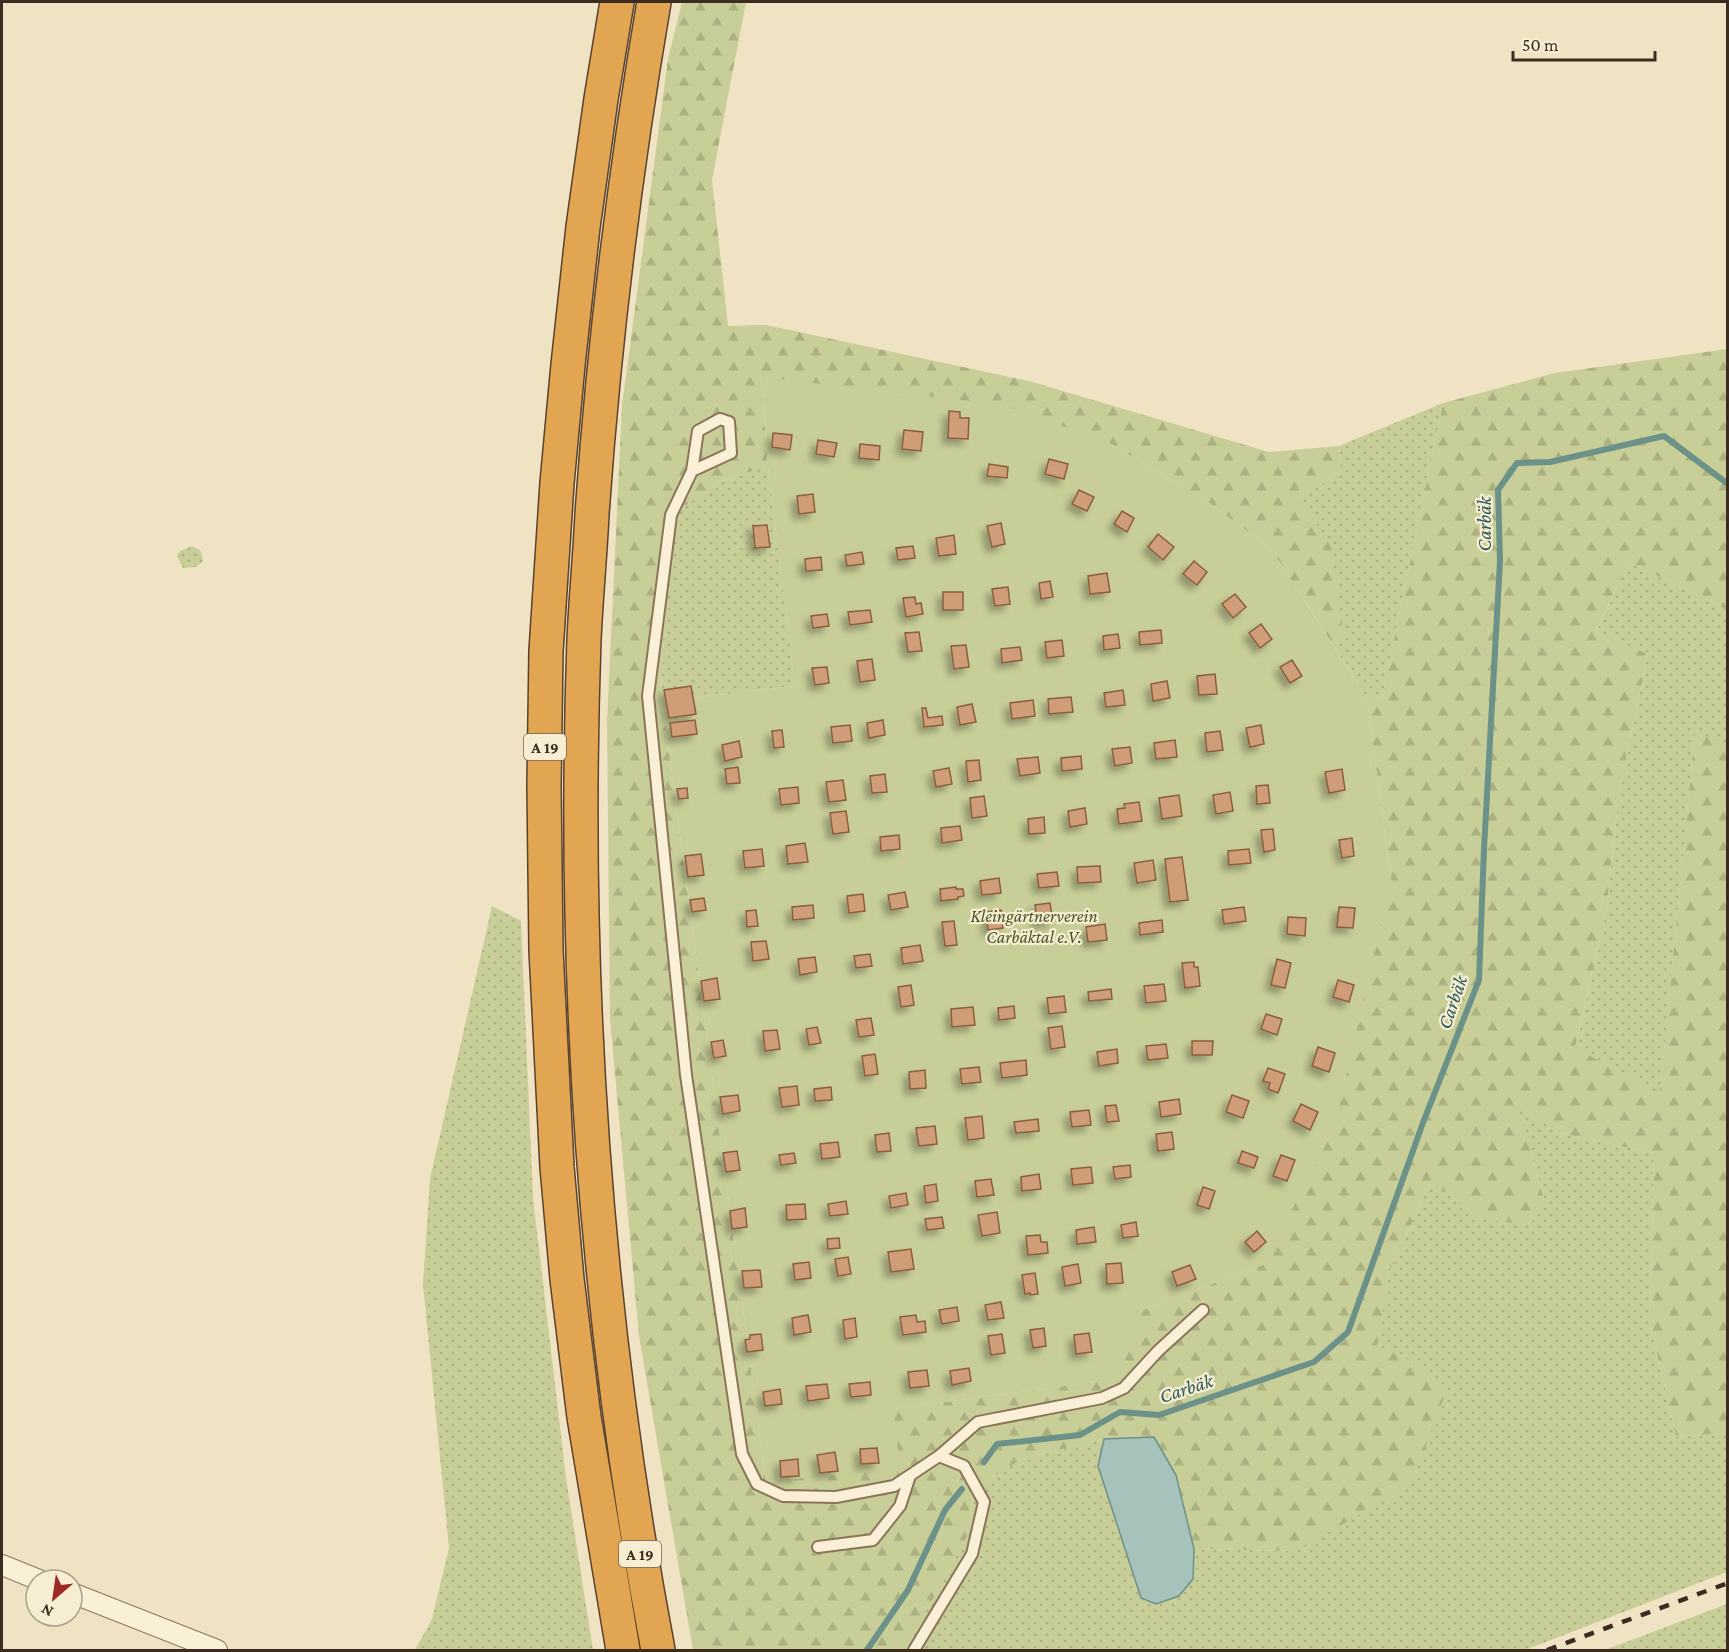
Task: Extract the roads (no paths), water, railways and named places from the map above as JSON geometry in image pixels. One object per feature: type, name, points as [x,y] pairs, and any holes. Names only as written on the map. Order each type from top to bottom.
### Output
[{"type":"highway","name":"A 19","points":[[617,2],[583,227],[557,483],[547,640],[544,786],[546,950],[557,1167],[567,1279],[584,1417],[623,1650]]},
{"type":"highway","name":"A 19","points":[[654,2],[636,110],[610,313],[596,459],[586,610],[581,755],[583,944],[594,1162],[624,1457],[658,1650]]},
{"type":"street","points":[[2,1565],[24,1574]]},
{"type":"street","points":[[84,1598],[217,1650]]},
{"type":"lane","points":[[692,471],[730,453],[729,422],[720,419],[698,431],[692,471],[671,515],[648,696],[686,1075],[742,1454],[757,1484],[783,1496],[836,1497],[894,1486],[939,1456],[978,1422],[1102,1398],[1124,1388],[1158,1351],[1203,1310]]},
{"type":"lane","points":[[914,1650],[972,1554],[984,1502],[964,1466],[939,1456]]},
{"type":"lane","points":[[818,1547],[873,1540],[900,1506],[910,1475]]},
{"type":"water","points":[[1154,1437],[1176,1475],[1194,1549],[1193,1579],[1179,1596],[1156,1604],[1141,1598],[1098,1466],[1104,1439]]},
{"type":"waterway","name":"Carbäk","points":[[984,1462],[997,1444],[1080,1435],[1120,1412],[1159,1415],[1314,1362],[1348,1332],[1424,1120],[1479,980],[1500,561],[1498,490],[1517,463],[1550,462],[1664,436],[1728,484]]},
{"type":"waterway","name":"Carbäk","points":[[867,1650],[908,1590],[945,1510],[962,1489]]},
{"type":"railway","points":[[1547,1650],[1728,1583]]},
{"type":"park label","name":"Kleingärtnerverein Carbäktal e.V.","points":[[1034,926]]}]
